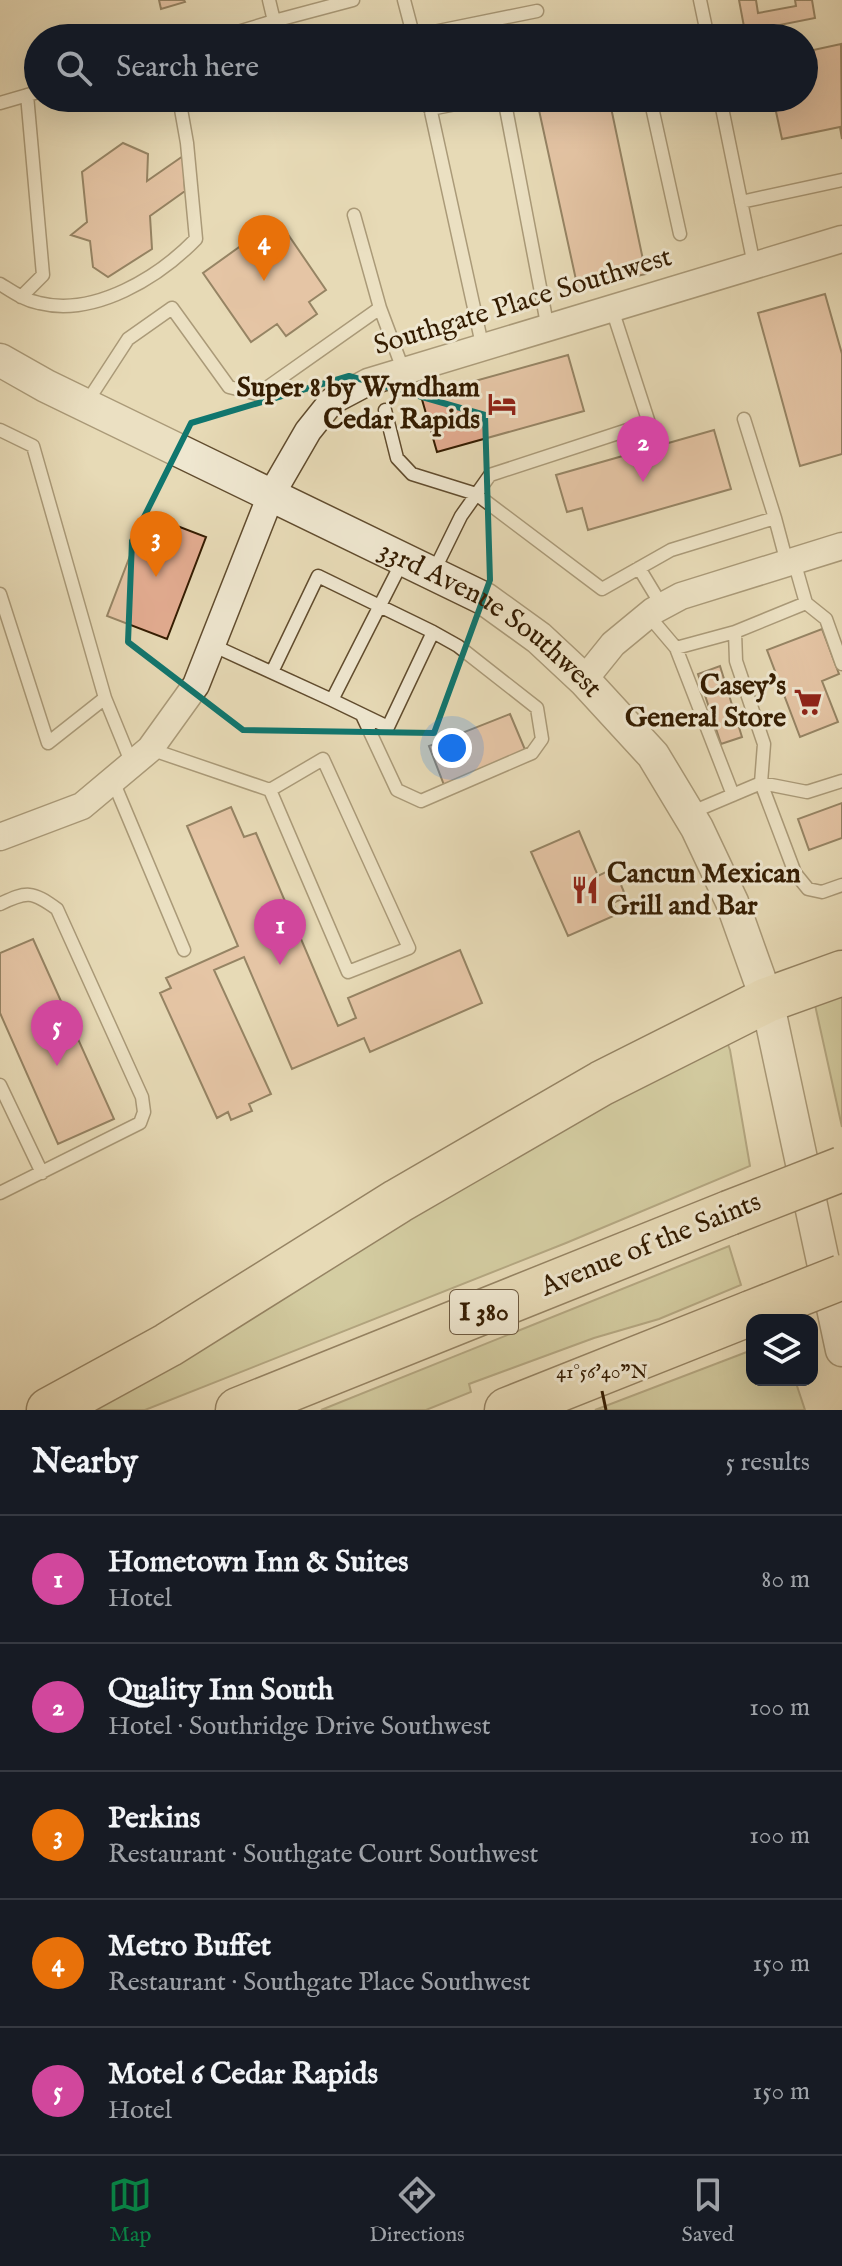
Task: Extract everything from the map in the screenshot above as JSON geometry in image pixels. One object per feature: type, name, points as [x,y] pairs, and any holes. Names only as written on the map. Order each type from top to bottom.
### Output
[{"type":"highway","points":[[49,1410],[168,1345],[398,1201],[602,1083],[767,1000],[842,973]]},
{"type":"highway","name":"Avenue of the Saints","points":[[238,1410],[842,1169]]},
{"type":"highway","points":[[507,1410],[842,1277]]},
{"type":"street","name":"Southgate Place Southwest","points":[[0,837],[82,806],[132,765],[196,685],[271,495],[308,431],[332,401],[368,382],[842,239]]},
{"type":"street","name":"33rd Avenue Southwest","points":[[0,360],[85,405],[485,599],[539,638],[584,680],[653,755],[690,813],[732,902],[767,1000],[842,1350]]},
{"type":"street","points":[[584,680],[613,644],[655,611],[681,596],[842,546]]},
{"type":"lane","points":[[269,0],[274,21]]},
{"type":"lane","points":[[264,24],[353,0]]},
{"type":"lane","points":[[404,0],[410,24]]},
{"type":"lane","points":[[700,0],[705,24]]},
{"type":"lane","points":[[476,24],[537,11]]},
{"type":"lane","points":[[0,103],[24,96]]},
{"type":"lane","points":[[21,297],[43,275],[33,112]]},
{"type":"lane","points":[[0,284],[21,297],[42,304],[68,305],[117,296],[179,256],[196,239],[181,112]]},
{"type":"lane","points":[[431,112],[483,349]]},
{"type":"lane","points":[[507,112],[548,329]]},
{"type":"lane","points":[[653,112],[680,234]]},
{"type":"lane","points":[[723,112],[754,265]]},
{"type":"lane","points":[[741,202],[842,180]]},
{"type":"lane","points":[[354,215],[380,308],[404,372]]},
{"type":"lane","points":[[85,405],[128,339],[172,308],[229,387],[258,394],[380,308]]},
{"type":"lane","points":[[433,573],[461,516],[490,475],[649,423],[612,309]]},
{"type":"lane","points":[[385,410],[397,458],[412,474],[476,494],[602,589],[671,550],[775,518]]},
{"type":"lane","points":[[744,419],[806,603],[826,619],[842,664]]},
{"type":"lane","points":[[0,430],[33,446],[105,698],[132,765],[184,950]]},
{"type":"lane","points":[[332,700],[403,559]]},
{"type":"lane","points":[[639,568],[655,611],[676,648],[733,795]]},
{"type":"lane","points":[[272,672],[318,576],[458,646],[537,708],[542,739],[532,753],[421,801],[397,790],[362,715]]},
{"type":"lane","points":[[0,594],[48,743],[105,698]]},
{"type":"lane","points":[[676,648],[735,632],[806,603]]},
{"type":"lane","points":[[212,645],[388,727],[433,632]]},
{"type":"lane","points":[[735,632],[736,661],[764,744],[761,783],[795,873],[808,889],[822,892],[842,885]]},
{"type":"lane","points":[[132,765],[270,790],[323,759],[409,948],[348,972],[270,790]]},
{"type":"lane","points":[[807,792],[842,781]]},
{"type":"lane","points":[[690,813],[761,783],[807,792],[842,789]]},
{"type":"lane","points":[[0,904],[23,893],[39,896],[57,909],[142,1097],[144,1112],[140,1123],[0,1193]]},
{"type":"lane","points":[[0,1085],[42,1173]]},
{"type":"highlighted area","points":[[349,376],[485,415],[490,580],[434,733],[243,730],[128,642],[132,541],[191,423]]},
{"type":"green space","points":[[842,992],[842,1127],[815,1005]]},
{"type":"green space","points":[[725,1037],[730,1050],[750,1166],[566,1243],[145,1410],[83,1410],[487,1164]]},
{"type":"green space","points":[[729,1246],[741,1285],[659,1319],[594,1338],[469,1384],[471,1392],[426,1410],[321,1410]]},
{"type":"green space","points":[[746,1352],[746,1386],[797,1386],[805,1410],[595,1410]]},
{"type":"building","points":[[159,0],[184,0],[185,2],[161,9]]},
{"type":"building","points":[[739,0],[756,0],[758,13],[796,6],[795,0],[812,0],[815,18],[785,24],[744,24]]},
{"type":"building","points":[[841,44],[842,139],[840,127],[782,139],[776,112],[818,112],[818,49]]},
{"type":"building","points":[[539,112],[612,112],[646,274],[578,289]]},
{"type":"building","points":[[123,143],[148,154],[147,181],[183,156],[185,191],[150,216],[152,249],[108,277],[93,267],[90,241],[71,235],[87,222],[82,172]]},
{"type":"building","points":[[285,230],[326,290],[309,302],[317,314],[286,336],[277,324],[251,342],[203,273],[249,240],[256,250]]},
{"type":"building","points":[[825,294],[842,354],[842,454],[800,466],[758,313]]},
{"type":"building","name":"Super 8 by Wyndham Cedar Rapids","points":[[568,355],[584,411],[437,452],[421,396]]},
{"type":"building","points":[[714,430],[731,489],[588,530],[582,508],[567,512],[556,475]]},
{"type":"building","points":[[146,514],[206,537],[167,639],[107,616]]},
{"type":"building","name":"Casey's General Store","points":[[822,629],[839,674],[822,681],[838,722],[800,737],[767,650]]},
{"type":"building","name":"Casey's General Store","points":[[720,666],[742,737],[721,744],[698,674]]},
{"type":"building","points":[[510,714],[526,752],[444,785],[429,746]]},
{"type":"building","points":[[842,803],[842,838],[809,850],[798,819]]},
{"type":"building","points":[[231,807],[244,837],[256,833],[338,1026],[356,1018],[348,998],[460,950],[482,1003],[370,1052],[364,1038],[292,1069],[244,957],[214,970],[271,1094],[249,1104],[252,1111],[231,1120],[228,1112],[217,1118],[160,993],[171,988],[166,978],[238,946],[187,826]]},
{"type":"building","name":"Cancun Mexican Grill and Bar","points":[[579,831],[598,876],[608,871],[613,882],[619,880],[626,897],[613,903],[618,914],[568,936],[531,852]]},
{"type":"building","points":[[33,939],[114,1119],[58,1144],[0,1013],[0,953]]},
{"type":"place","name":"Metro Buffet","points":[[264,281]]},
{"type":"place","name":"Super 8 by Wyndham Cedar Rapids","points":[[502,404]]},
{"type":"place","name":"Quality Inn South","points":[[643,482]]},
{"type":"place","name":"Perkins","points":[[156,577]]},
{"type":"place","name":"Casey's General Store","points":[[808,702]]},
{"type":"place","name":"Cancun Mexican Grill and Bar","points":[[585,890]]},
{"type":"place","name":"Hometown Inn & Suites","points":[[280,965]]},
{"type":"place","name":"Motel 6 Cedar Rapids","points":[[57,1066]]}]
